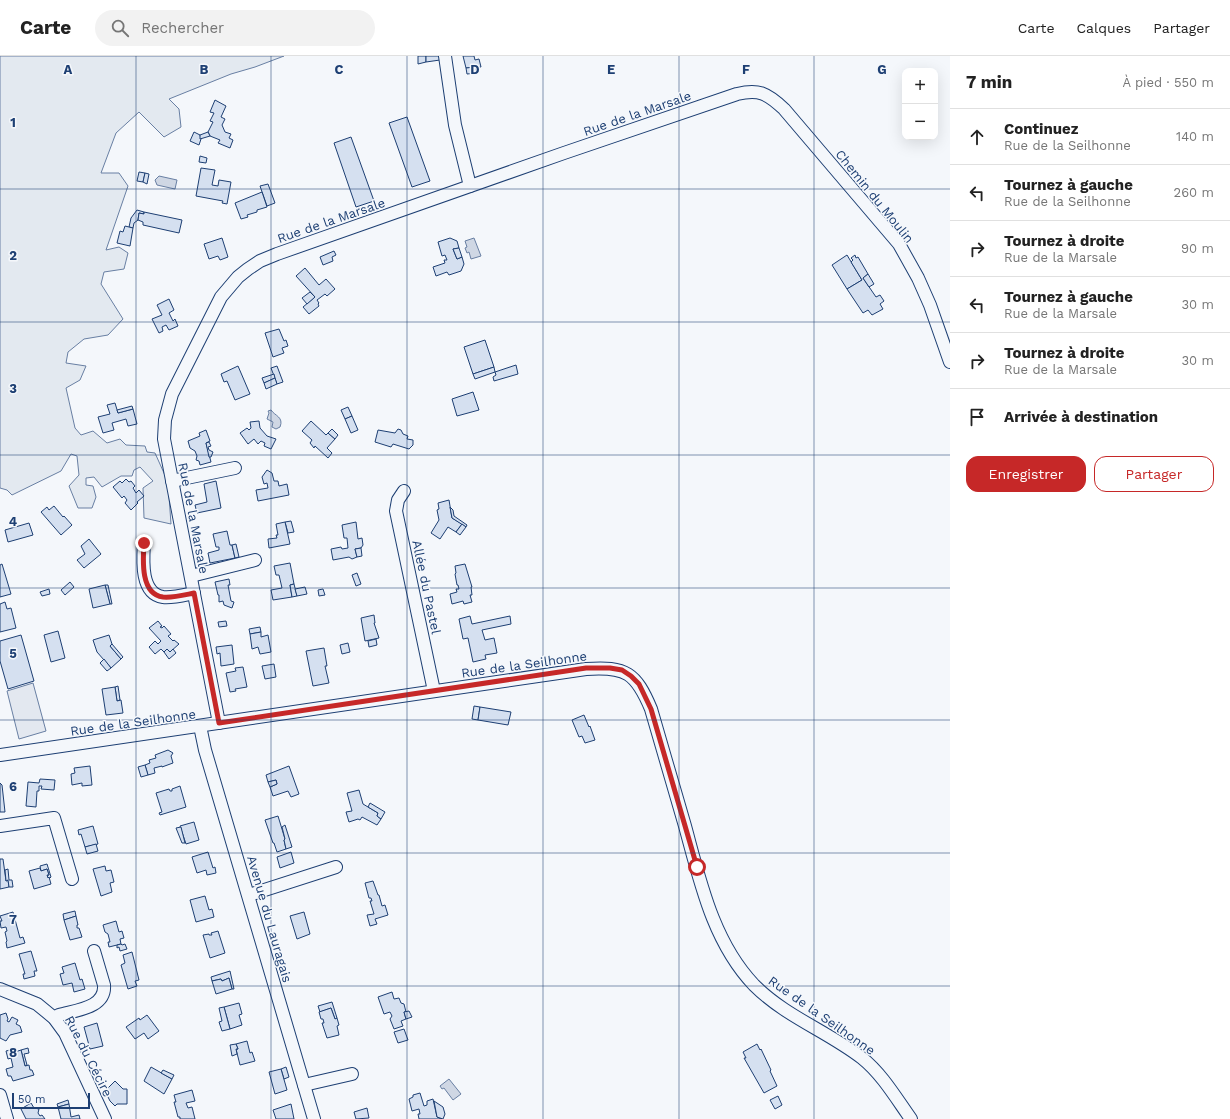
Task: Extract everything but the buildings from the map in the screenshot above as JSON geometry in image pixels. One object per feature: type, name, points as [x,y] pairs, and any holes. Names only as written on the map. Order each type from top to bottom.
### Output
[{"type":"street","points":[[445,56],[455,124],[470,186]]},
{"type":"street","name":"Rue de la Marsale","points":[[219,723],[164,439],[165,420],[172,394],[221,297],[238,277],[248,268],[277,254],[737,94],[749,91],[758,92]]},
{"type":"street","name":"Chemin du Moulin","points":[[758,92],[766,94],[784,109],[899,244],[918,278],[930,305],[950,362]]},
{"type":"street","points":[[172,481],[235,468]]},
{"type":"street","name":"Allée du Pastel","points":[[404,491],[398,500],[396,511],[434,691]]},
{"type":"street","name":"Rue de la Marsale","points":[[144,543],[144,573],[148,586],[154,593],[161,597],[194,593]]},
{"type":"street","points":[[190,576],[255,560]]},
{"type":"street","name":"Rue de la Seilhonne","points":[[0,755],[586,668],[610,668],[622,670],[639,684],[651,709],[704,891],[724,943],[744,972],[765,995],[800,1020],[848,1048],[862,1058],[885,1083],[911,1119]]},
{"type":"street","name":"Avenue du Lauragais","points":[[200,726],[205,750],[314,1119]]},
{"type":"street","points":[[0,826],[54,818],[72,879]]},
{"type":"street","points":[[249,895],[336,868]]},
{"type":"street","points":[[54,1018],[59,1015],[92,1005],[102,998],[104,985],[94,951]]},
{"type":"street","name":"Rue du Cécire","points":[[0,989],[33,1002],[46,1010],[54,1018],[64,1033],[105,1119]]},
{"type":"street","points":[[304,1085],[352,1074]]},
{"type":"street","points":[[0,1095],[7,1119]]},
{"type":"shaded area","points":[[0,56],[284,56],[231,74],[169,99],[179,109],[181,127],[164,137],[139,112],[116,133],[101,173],[119,173],[128,186],[106,250],[119,247],[128,253],[124,269],[104,272],[101,284],[123,319],[108,335],[84,339],[68,352],[66,363],[86,366],[80,380],[66,388],[75,428],[81,435],[93,431],[107,443],[120,439],[126,445],[145,446],[147,452],[155,453],[168,482],[171,524],[144,518],[143,488],[153,481],[140,467],[134,470],[132,476],[121,476],[102,487],[94,477],[86,478],[86,485],[93,486],[96,497],[92,508],[78,508],[69,486],[79,475],[77,456],[71,454],[61,471],[12,495],[7,490],[0,488]]},
{"type":"shaded area","points":[[159,176],[177,180],[175,189],[157,185],[155,180]]},
{"type":"shaded area","points":[[474,238],[481,256],[471,259],[469,252],[467,253],[465,248],[467,247],[465,241]]},
{"type":"shaded area","points":[[271,410],[281,421],[280,427],[276,429],[272,427],[273,422],[267,419],[269,413],[268,411]]},
{"type":"shaded area","points":[[33,683],[46,731],[19,739],[7,691]]},
{"type":"shaded area","points":[[449,1079],[461,1094],[453,1100],[444,1088],[442,1089],[440,1086]]},
{"type":"route","points":[[144,543],[143,569],[148,586],[154,593],[161,597],[194,593],[219,723],[586,668],[610,668],[622,670],[639,684],[651,709],[697,867]]}]
